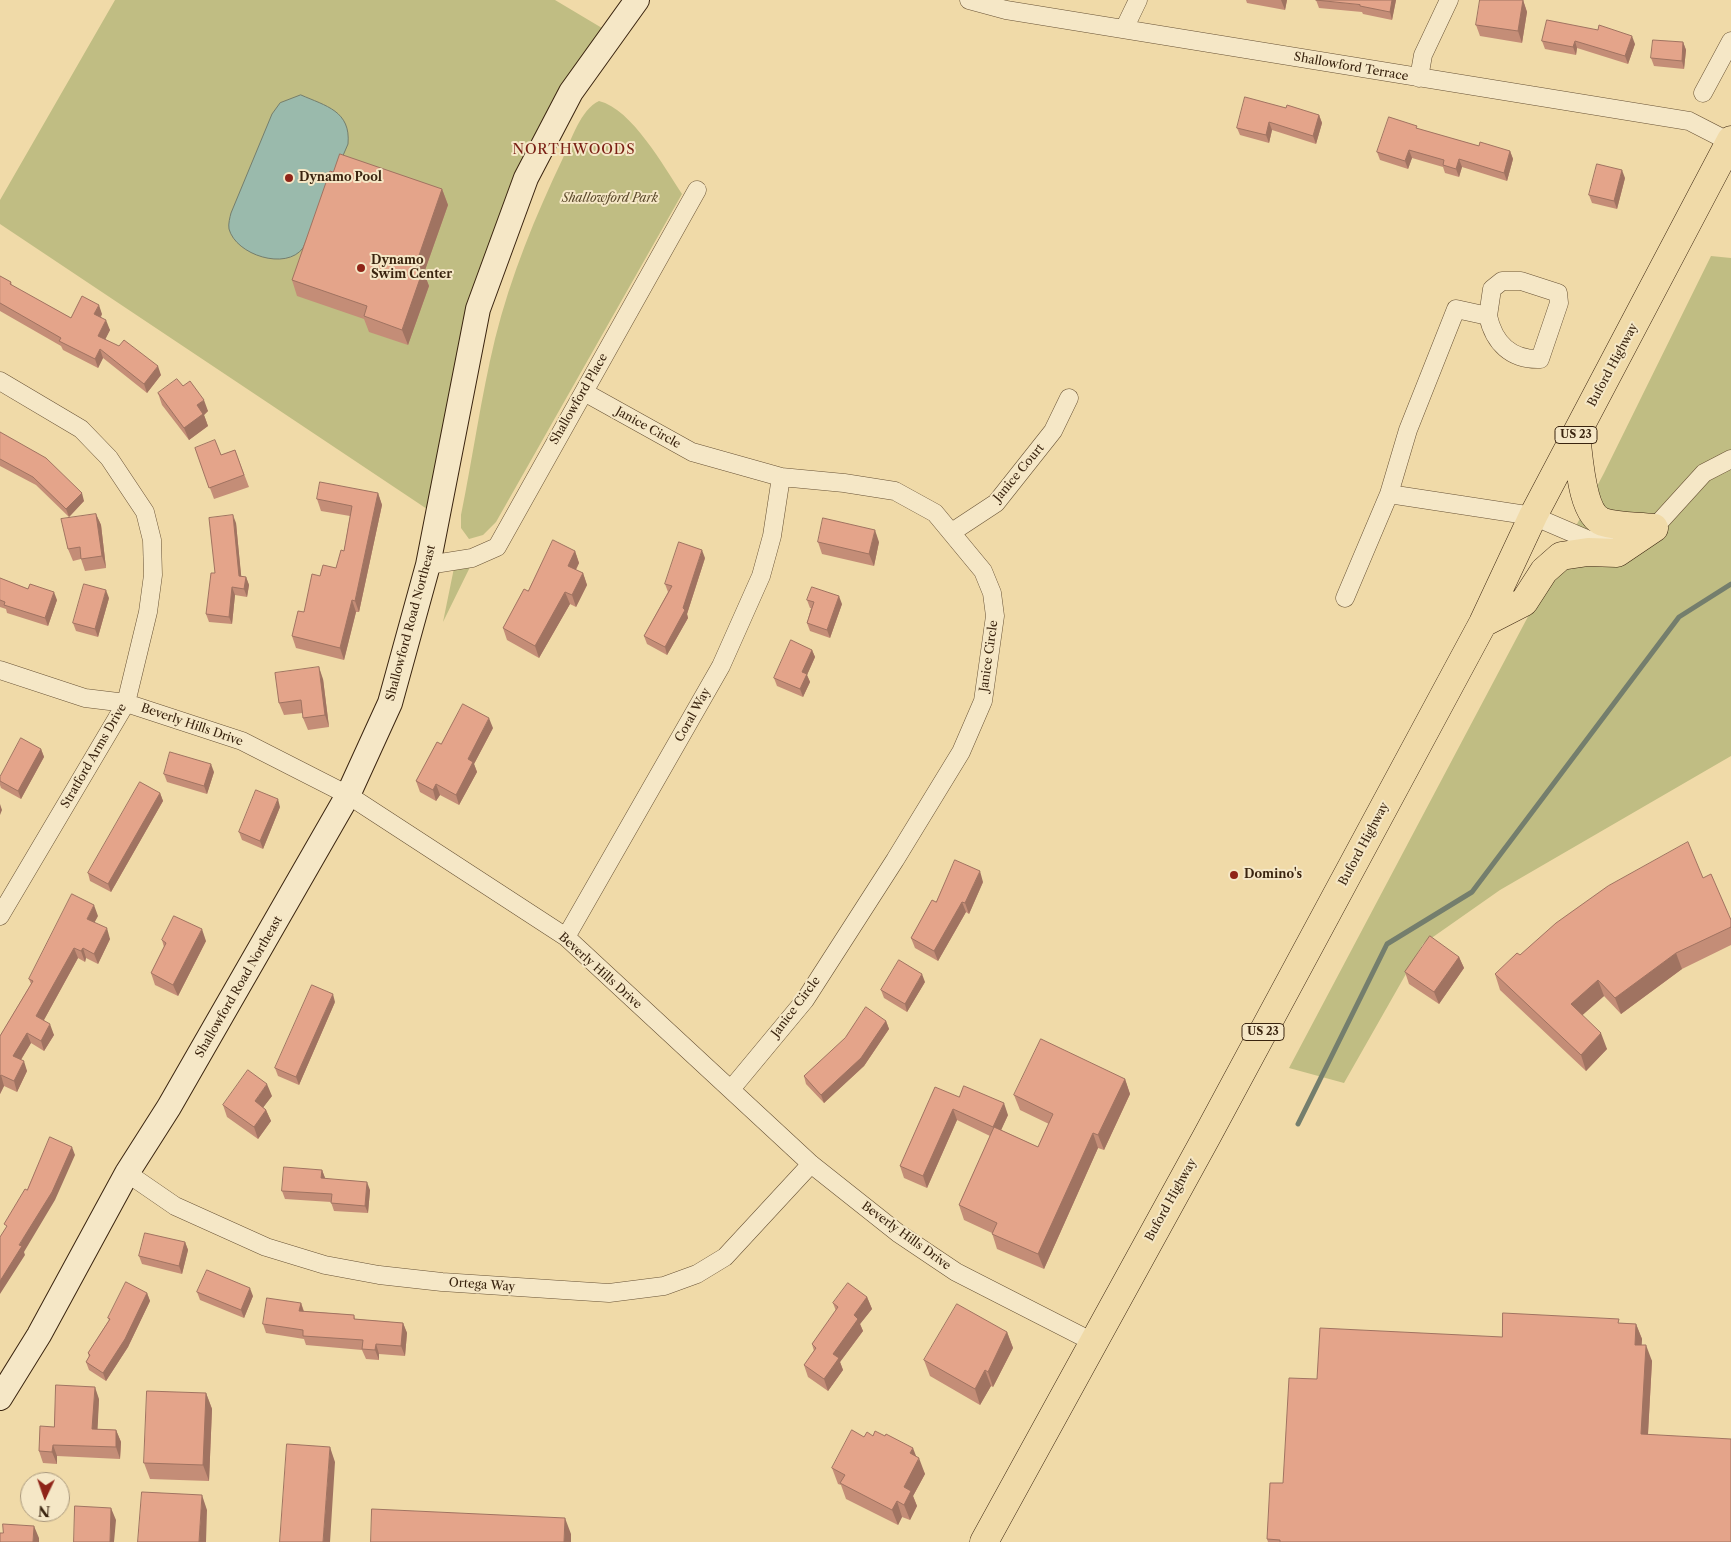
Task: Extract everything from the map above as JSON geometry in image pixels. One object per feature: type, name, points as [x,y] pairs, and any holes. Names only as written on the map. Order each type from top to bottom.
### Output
[{"type":"main road","name":"Buford Highway","points":[[984,1542],[1212,1128],[1483,623],[1534,516],[1731,141]]},
{"type":"main road","points":[[1576,436],[1584,494],[1590,509],[1602,522],[1654,528]]},
{"type":"main road","points":[[1483,623],[1524,602],[1544,571],[1561,556],[1588,552],[1617,553],[1654,528]]},
{"type":"street","name":"Shallowford Road Northeast","points":[[0,1398],[39,1335],[128,1173],[348,796],[390,702],[428,564],[478,309],[526,178],[571,92],[637,0]]},
{"type":"street","name":"Shallowford Terrace","points":[[970,0],[1006,10],[1125,27],[1419,78],[1689,121],[1731,141]]},
{"type":"street","points":[[1125,27],[1138,0]]},
{"type":"street","points":[[1419,78],[1424,55],[1449,0]]},
{"type":"street","points":[[1703,93],[1731,41]]},
{"type":"street","name":"Shallowford Place","points":[[428,564],[472,558],[497,547],[697,190]]},
{"type":"street","points":[[1502,281],[1521,281],[1558,293],[1559,303],[1540,359],[1526,360],[1503,346],[1492,334],[1488,316],[1492,289],[1502,281]]},
{"type":"street","points":[[1345,598],[1389,494],[1408,430],[1456,309],[1488,316]]},
{"type":"street","name":"Stratford Arms Drive","points":[[0,381],[81,429],[109,458],[145,512],[152,540],[153,574],[148,612],[126,703],[0,916]]},
{"type":"street","name":"Janice Circle","points":[[584,392],[692,452],[781,477],[844,483],[894,491],[935,513],[983,571],[992,593],[995,616],[983,701],[961,752],[895,860],[805,1000],[732,1088]]},
{"type":"street","name":"Janice Court","points":[[952,532],[996,503],[1053,431],[1069,398]]},
{"type":"street","points":[[1389,494],[1534,516],[1589,540],[1654,528],[1704,474],[1731,459]]},
{"type":"street","name":"Coral Way","points":[[566,937],[721,666],[761,576],[772,536],[781,477]]},
{"type":"street","name":"Beverly Hills Drive","points":[[0,670],[85,698],[126,703],[242,741],[348,796],[566,937],[659,1024],[732,1088],[811,1164],[898,1233],[956,1272],[1093,1342]]},
{"type":"street","name":"Ortega Way","points":[[128,1173],[175,1206],[266,1247],[325,1265],[379,1275],[442,1282],[609,1293],[664,1286],[697,1274],[725,1257],[811,1164]]},
{"type":"green space","points":[[115,0],[555,0],[607,31],[537,164],[473,333],[445,521],[0,224],[0,200]]},
{"type":"green space","name":"Shallowford Park","points":[[599,101],[611,106],[635,127],[657,155],[682,194],[496,522],[483,535],[469,539],[461,528],[461,515],[485,383],[501,315],[524,247],[573,134],[587,111]]},
{"type":"green space","points":[[1711,256],[1731,258],[1731,756],[1500,890],[1423,944],[1344,1083],[1289,1068],[1604,473]]},
{"type":"green space","points":[[472,563],[443,622],[454,568]]},
{"type":"shaded area","name":"Dynamo Pool","points":[[301,95],[328,107],[341,117],[348,133],[348,144],[303,248],[295,255],[285,258],[262,257],[251,253],[233,238],[229,229],[230,216],[272,114],[280,103]]},
{"type":"building","points":[[1316,0],[1392,0],[1390,12],[1360,5]]},
{"type":"building","points":[[1480,0],[1523,0],[1518,31],[1476,25]]},
{"type":"building","points":[[1547,20],[1598,30],[1599,25],[1632,36],[1625,56],[1575,41],[1573,47],[1542,41]]},
{"type":"building","points":[[1653,40],[1683,42],[1682,61],[1651,58]]},
{"type":"building","points":[[1245,97],[1286,108],[1287,105],[1319,115],[1313,136],[1269,122],[1266,135],[1237,128]]},
{"type":"building","points":[[1389,117],[1417,126],[1416,128],[1479,146],[1480,142],[1510,151],[1504,173],[1459,159],[1456,169],[1443,165],[1444,160],[1409,150],[1405,161],[1377,152]]},
{"type":"building","points":[[340,154],[442,189],[415,267],[423,270],[402,330],[364,316],[367,306],[292,280],[330,171],[333,172]]},
{"type":"building","points":[[1597,164],[1622,170],[1614,201],[1589,195]]},
{"type":"building","points":[[0,276],[11,282],[10,284],[71,318],[82,296],[99,305],[94,314],[106,320],[98,336],[119,346],[124,340],[158,366],[144,384],[100,349],[95,359],[59,341],[61,338],[0,303]]},
{"type":"building","points":[[177,379],[183,386],[190,381],[204,400],[197,405],[203,414],[184,428],[158,393]]},
{"type":"building","points":[[0,432],[46,458],[82,493],[66,509],[33,477],[0,459]]},
{"type":"building","points":[[215,440],[221,455],[235,450],[244,475],[209,488],[195,448]]},
{"type":"building","points":[[320,482],[378,493],[355,601],[352,600],[340,648],[292,636],[298,611],[304,612],[312,574],[320,576],[323,565],[336,568],[341,550],[344,551],[352,506],[317,499]]},
{"type":"building","points":[[96,514],[102,556],[81,559],[80,547],[68,549],[61,519]]},
{"type":"building","points":[[233,515],[239,576],[246,577],[244,589],[232,587],[229,617],[206,614],[211,573],[215,573],[209,518]]},
{"type":"building","points":[[823,518],[875,530],[869,554],[818,542]]},
{"type":"building","points":[[553,540],[575,551],[568,566],[583,573],[572,595],[565,592],[535,646],[503,628],[524,589],[528,591]]},
{"type":"building","points":[[679,542],[702,550],[683,608],[685,610],[665,647],[644,636],[672,586],[665,584]]},
{"type":"building","points":[[0,578],[28,589],[30,584],[54,592],[45,618],[4,605],[5,602],[0,600]]},
{"type":"building","points":[[84,584],[106,590],[95,629],[73,623]]},
{"type":"building","points":[[812,587],[839,596],[827,630],[807,623],[814,602],[807,600]]},
{"type":"building","points":[[791,640],[812,650],[802,672],[807,674],[800,689],[774,678]]},
{"type":"building","points":[[319,667],[325,715],[303,718],[301,700],[279,703],[275,673]]},
{"type":"building","points":[[463,704],[489,718],[468,759],[473,762],[456,795],[436,784],[433,790],[416,781],[437,742],[441,744]]},
{"type":"building","points":[[21,738],[41,749],[18,791],[0,781],[0,777]]},
{"type":"building","points":[[170,752],[211,764],[204,786],[164,774]]},
{"type":"building","points":[[140,782],[160,793],[108,884],[88,873]]},
{"type":"building","points":[[256,790],[278,799],[260,841],[239,832]]},
{"type":"building","points":[[1688,842],[1703,878],[1711,874],[1731,920],[1731,927],[1676,953],[1615,998],[1598,980],[1571,1004],[1601,1033],[1581,1055],[1495,974],[1517,953],[1520,955],[1556,923],[1608,886]]},
{"type":"building","points":[[955,860],[980,871],[965,903],[962,902],[934,951],[911,938],[932,900],[936,902]]},
{"type":"building","points":[[72,894],[94,905],[87,919],[107,928],[94,954],[83,948],[81,951],[74,948],[36,1016],[50,1024],[41,1041],[27,1033],[13,1056],[24,1061],[14,1081],[0,1076],[0,1036],[33,981],[29,979]]},
{"type":"building","points":[[174,916],[202,929],[173,985],[151,973],[166,943],[162,940]]},
{"type":"building","points":[[1430,936],[1459,957],[1434,992],[1405,972]]},
{"type":"building","points":[[899,960],[922,974],[905,1004],[881,990]]},
{"type":"building","points":[[312,985],[333,994],[296,1077],[275,1068]]},
{"type":"building","points":[[866,1007],[886,1021],[861,1058],[821,1095],[804,1076],[845,1038]]},
{"type":"building","points":[[1041,1039],[1125,1079],[1098,1135],[1093,1133],[1038,1254],[992,1234],[997,1223],[959,1205],[994,1127],[1038,1147],[1053,1114],[1014,1095]]},
{"type":"building","points":[[248,1070],[267,1084],[255,1101],[266,1110],[254,1127],[223,1105]]},
{"type":"building","points":[[964,1086],[1004,1103],[993,1127],[953,1109],[923,1176],[900,1166],[935,1087],[959,1097]]},
{"type":"building","points":[[50,1137],[72,1147],[52,1192],[19,1245],[22,1246],[0,1281],[0,1237],[7,1226],[4,1224],[25,1189],[27,1190]]},
{"type":"building","points":[[284,1167],[322,1170],[321,1178],[367,1182],[365,1206],[331,1203],[332,1194],[282,1191]]},
{"type":"building","points":[[145,1233],[185,1242],[179,1266],[139,1256]]},
{"type":"building","points":[[207,1270],[250,1288],[241,1310],[197,1292]]},
{"type":"building","points":[[126,1282],[147,1293],[125,1339],[103,1373],[86,1362],[90,1355],[88,1353],[110,1319],[108,1318]]},
{"type":"building","points":[[848,1283],[867,1297],[854,1315],[858,1319],[833,1354],[839,1358],[824,1379],[804,1365],[816,1348],[812,1344],[838,1307],[833,1303]]},
{"type":"building","points":[[267,1298],[301,1303],[299,1311],[354,1315],[354,1319],[403,1323],[401,1346],[376,1344],[375,1350],[362,1349],[363,1340],[303,1336],[303,1330],[263,1324]]},
{"type":"building","points":[[957,1304],[1007,1332],[988,1372],[985,1370],[975,1389],[924,1360]]},
{"type":"building","points":[[1503,1313],[1619,1319],[1618,1323],[1636,1324],[1635,1345],[1646,1345],[1641,1434],[1731,1439],[1731,1542],[1280,1542],[1280,1540],[1267,1539],[1270,1483],[1283,1483],[1289,1378],[1317,1379],[1320,1328],[1502,1337]]},
{"type":"building","points":[[56,1385],[95,1387],[92,1429],[116,1430],[116,1447],[53,1445],[52,1452],[39,1451],[40,1426],[54,1427]]},
{"type":"building","points":[[147,1391],[206,1393],[203,1465],[144,1463]]},
{"type":"building","points":[[852,1430],[864,1437],[867,1432],[873,1436],[875,1431],[885,1436],[886,1434],[913,1448],[910,1453],[919,1458],[904,1487],[911,1491],[904,1505],[897,1501],[892,1510],[840,1483],[845,1475],[832,1468]]},
{"type":"building","points":[[287,1444],[330,1447],[323,1542],[280,1542]]},
{"type":"building","points":[[142,1492],[202,1495],[199,1542],[138,1542]]},
{"type":"building","points":[[75,1506],[111,1508],[110,1542],[74,1542]]},
{"type":"building","points":[[372,1509],[565,1518],[564,1542],[371,1542]]},
{"type":"building","points":[[3,1524],[34,1526],[33,1542],[0,1542]]},
{"type":"waterway","points":[[1298,1124],[1387,944],[1472,892],[1679,617],[1731,584]]},
{"type":"place","name":"Dynamo Pool","points":[[289,178]]},
{"type":"place","name":"Dynamo Swim Center","points":[[361,268]]},
{"type":"place","name":"Domino's","points":[[1234,875]]},
{"type":"district","name":"NORTHWOODS","points":[[574,150]]}]
